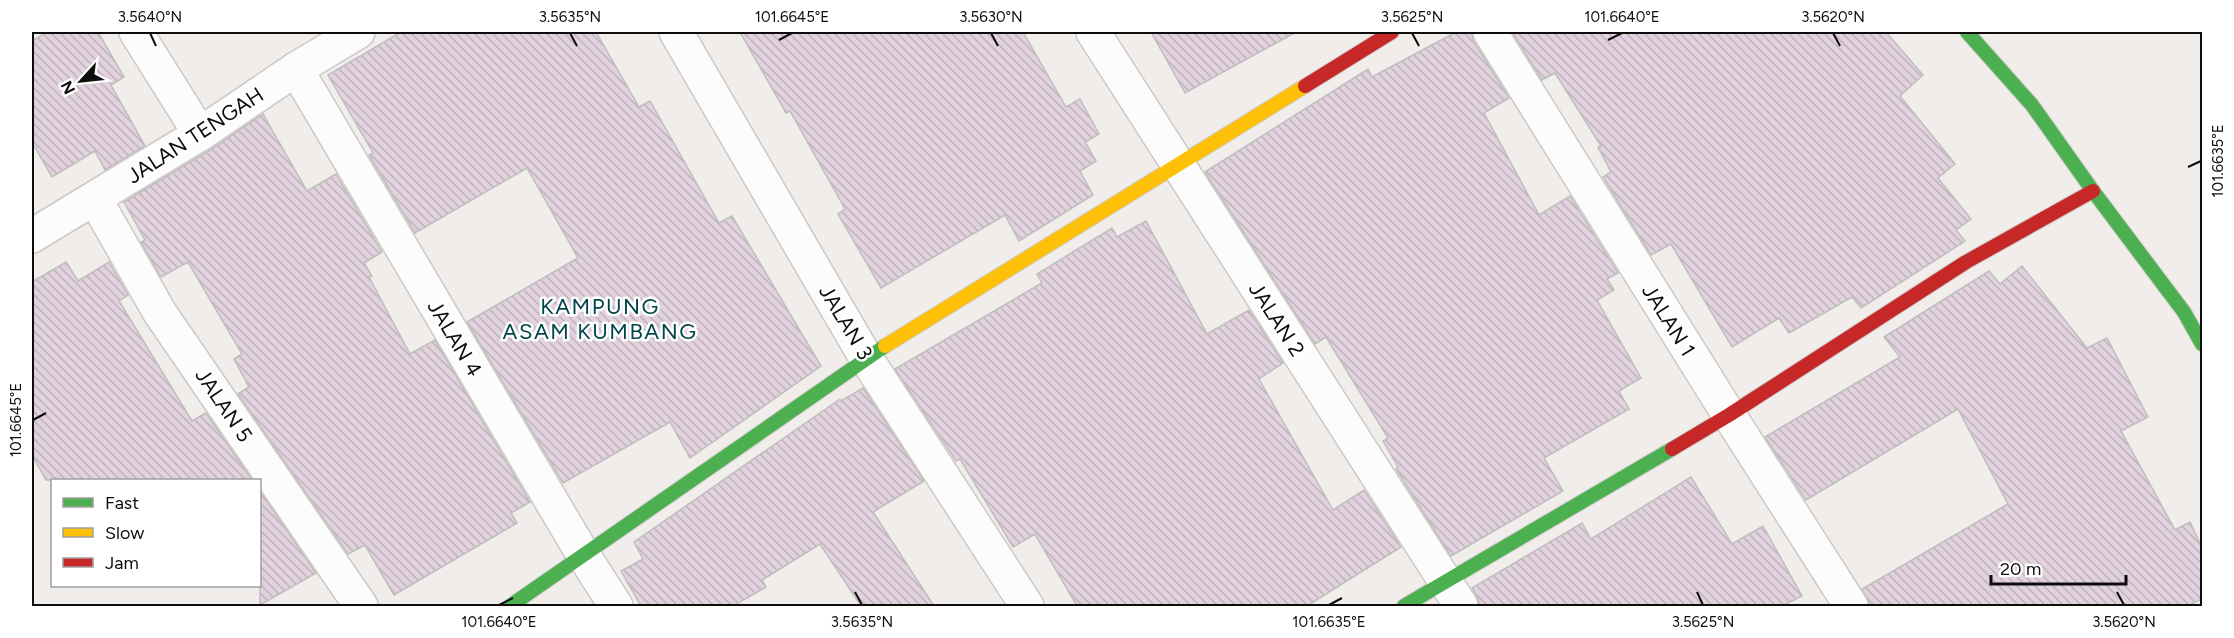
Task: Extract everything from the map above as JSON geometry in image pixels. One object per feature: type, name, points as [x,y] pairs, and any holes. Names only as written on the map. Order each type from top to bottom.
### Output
[{"type":"street","points":[[136,32],[200,134]]},
{"type":"street","name":"JALAN TENGAH","points":[[32,236],[200,134],[296,69],[358,32]]},
{"type":"street","name":"JALAN 3","points":[[676,32],[866,358],[1027,606]]},
{"type":"street","name":"JALAN 2","points":[[1093,32],[1454,594]]},
{"type":"street","points":[[510,606],[866,358],[1392,32]]},
{"type":"street","name":"JALAN 1","points":[[1490,32],[1851,606]]},
{"type":"street","points":[[1967,32],[2032,105],[2184,312],[2202,344]]},
{"type":"street","name":"JALAN 4","points":[[296,69],[584,556],[616,606]]},
{"type":"street","points":[[1404,606],[1454,594],[1966,262],[2093,191]]},
{"type":"street","name":"JALAN 5","points":[[95,199],[160,313],[361,606]]},
{"type":"building","points":[[47,32],[98,32],[124,77],[111,85],[145,146],[105,170],[95,151],[52,177],[32,142],[32,41]]},
{"type":"building","points":[[401,32],[596,32],[639,107],[650,101],[719,223],[732,216],[821,366],[690,458],[670,422],[563,483],[467,322],[578,258],[527,168],[415,233],[369,155],[373,153],[328,75]]},
{"type":"building","points":[[740,32],[1023,32],[1066,107],[1080,99],[1099,134],[1085,142],[1096,161],[1080,171],[1093,195],[1019,241],[1005,215],[881,288],[838,214],[845,209],[790,111],[786,113]]},
{"type":"building","points":[[1151,32],[1296,32],[1185,93]]},
{"type":"building","points":[[1456,32],[1471,32],[1474,42],[1509,98],[1484,113],[1539,215],[1570,196],[1618,273],[1607,279],[1614,290],[1597,300],[1641,378],[1619,391],[1629,409],[1544,458],[1563,491],[1451,556],[1396,469],[1398,467],[1383,441],[1388,438],[1326,337],[1315,344],[1205,172],[1368,69],[1372,77]]},
{"type":"building","points":[[1512,32],[1886,32],[1923,75],[1900,96],[1955,164],[1938,178],[1971,219],[1956,230],[1965,241],[1861,308],[1852,297],[1789,333],[1779,318],[1732,347],[1671,244],[1651,255],[1603,177],[1611,172],[1598,147],[1601,146],[1555,73],[1542,80]]},
{"type":"building","points":[[263,114],[307,191],[336,174],[382,252],[364,263],[372,276],[369,277],[410,354],[435,340],[530,502],[511,513],[517,523],[394,595],[365,545],[348,554],[238,394],[249,387],[234,359],[242,354],[188,262],[161,277],[141,242],[145,240],[124,202],[210,150]]},
{"type":"building","points":[[1146,221],[1207,334],[1249,310],[1283,363],[1259,379],[1333,510],[1364,490],[1401,547],[1307,606],[1077,606],[1035,534],[1013,547],[960,459],[956,461],[895,369],[1042,283],[1037,274],[1112,228],[1117,237]]},
{"type":"building","points":[[66,262],[78,281],[109,262],[128,295],[119,301],[192,421],[206,413],[251,479],[46,480],[32,455],[32,282]]},
{"type":"building","points":[[2022,266],[2087,348],[2107,338],[2148,417],[2121,431],[2175,530],[2190,522],[2202,548],[2202,599],[2187,606],[1870,606],[1862,589],[2008,504],[1958,409],[1806,500],[1765,437],[1900,357],[1884,337],[1989,271],[2000,284]]},
{"type":"building","points":[[863,388],[924,481],[873,512],[934,606],[861,606],[820,544],[762,580],[766,587],[733,606],[641,606],[621,571],[643,559],[634,542],[840,399],[841,401]]},
{"type":"building","points":[[1691,477],[1732,544],[1763,526],[1802,596],[1782,606],[1480,606],[1472,588],[1582,523],[1591,539]]},
{"type":"building","points":[[261,492],[316,573],[260,605],[261,587]]},
{"type":"traffic: fast","points":[[1967,32],[2032,105],[2184,312],[2202,344]]},
{"type":"traffic: fast","points":[[510,606],[885,346]]},
{"type":"traffic: fast","points":[[1404,606],[1672,449]]},
{"type":"traffic: slow","points":[[885,346],[1305,86]]},
{"type":"traffic: jam","points":[[1305,86],[1392,32]]},
{"type":"traffic: jam","points":[[1672,449],[1729,415],[1966,262],[2093,191]]},
{"type":"district","name":"KAMPUNG ASAM KUMBANG","points":[[600,318]]}]
